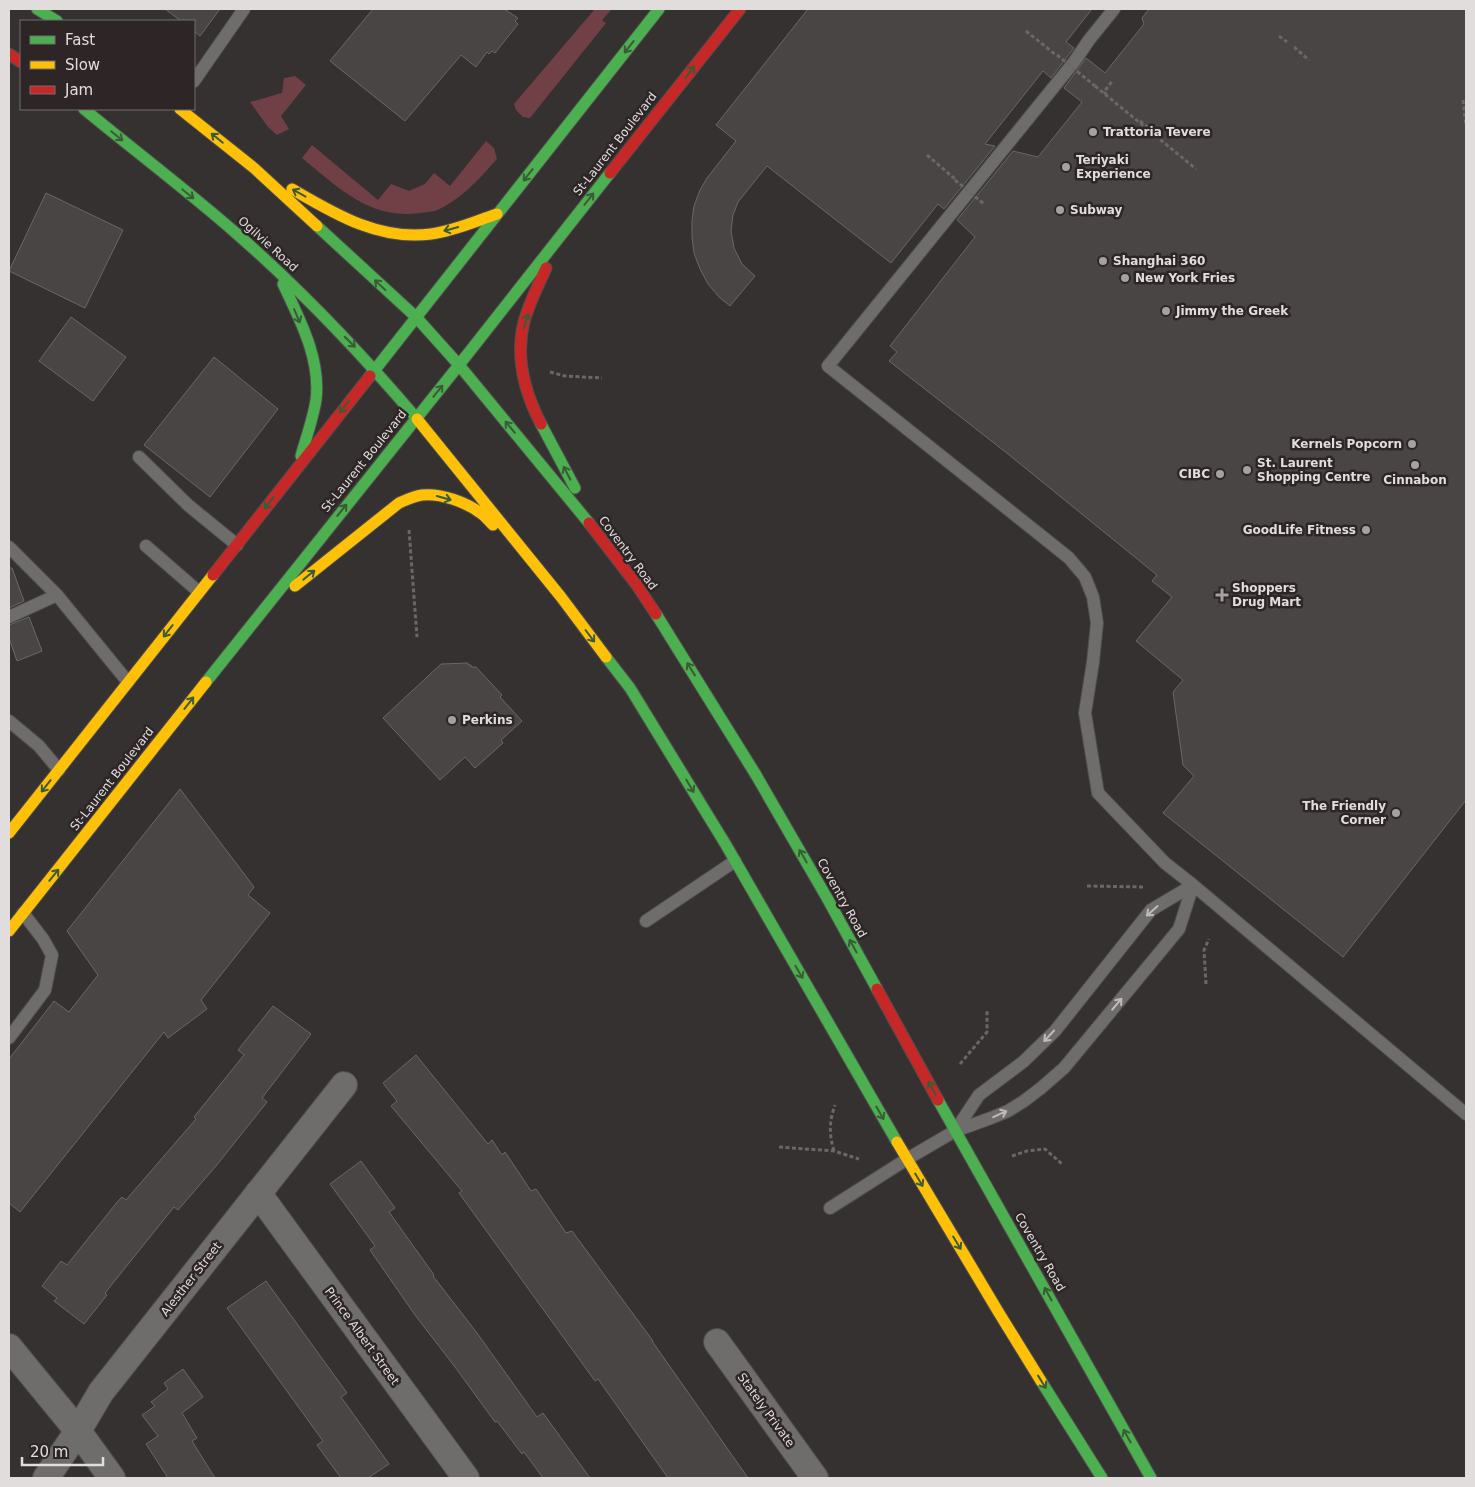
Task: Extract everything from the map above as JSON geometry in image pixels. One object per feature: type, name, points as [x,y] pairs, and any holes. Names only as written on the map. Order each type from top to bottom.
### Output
[{"type":"main road","points":[[37,9],[55,20]]},
{"type":"main road","points":[[9,834],[659,9]]},
{"type":"main road","name":"St-Laurent Boulevard","points":[[9,931],[21,910],[62,865],[740,9]]},
{"type":"main road","points":[[9,54],[20,61]]},
{"type":"main road","name":"Ogilvie Road","points":[[85,110],[236,233],[278,271],[375,369],[416,417]]},
{"type":"main road","points":[[181,110],[254,168],[416,317],[459,365]]},
{"type":"main road","points":[[254,168],[340,216],[380,233],[413,236],[431,234],[497,214]]},
{"type":"main road","points":[[559,238],[525,321],[521,340],[521,359],[525,384],[533,406],[597,532]]},
{"type":"main road","points":[[278,271],[310,345],[316,377],[316,399],[299,465]]},
{"type":"main road","name":"Coventry Road","points":[[459,365],[597,532],[636,584],[756,774],[1151,1478]]},
{"type":"main road","points":[[416,417],[561,597],[630,688],[735,861],[907,1159],[999,1313],[1102,1478]]},
{"type":"main road","points":[[257,617],[399,503],[420,495],[446,498],[482,514],[561,597]]},
{"type":"street","name":"Alesther Street","points":[[46,1478],[78,1431],[101,1392],[344,1085]]},
{"type":"street","name":"Prince Albert Street","points":[[258,1193],[466,1478]]},
{"type":"street","name":"Stately Private","points":[[717,1342],[815,1478]]},
{"type":"street","points":[[9,1347],[78,1431],[112,1478]]},
{"type":"lane","points":[[195,80],[244,9]]},
{"type":"lane","points":[[1114,9],[1074,62],[828,366],[1069,558],[1085,578],[1093,597],[1097,622],[1085,713],[1098,793],[1165,863],[1466,1114]]},
{"type":"lane","points":[[139,457],[188,505],[236,545]]},
{"type":"lane","points":[[146,546],[199,592]]},
{"type":"lane","points":[[9,547],[57,594],[128,682]]},
{"type":"lane","points":[[9,617],[57,594]]},
{"type":"lane","points":[[9,721],[39,746],[59,770]]},
{"type":"lane","points":[[646,921],[735,861]]},
{"type":"lane","points":[[830,1208],[955,1131],[1008,1111],[1024,1101],[1064,1068],[1179,929],[1193,885]]},
{"type":"lane","points":[[955,1131],[978,1095],[1023,1062],[1054,1030],[1151,910],[1193,885]]},
{"type":"lane","points":[[9,1038],[45,990],[52,956],[21,910]]},
{"type":"path","points":[[1026,31],[1196,169]]},
{"type":"path","points":[[1280,36],[1287,42]]},
{"type":"path","points":[[1294,47],[1309,60]]},
{"type":"path","points":[[1102,93],[1113,80],[1104,92],[1149,128]]},
{"type":"path","points":[[1463,100],[1466,126]]},
{"type":"path","points":[[927,155],[984,204]]},
{"type":"path","points":[[543,370],[565,376],[602,378]]},
{"type":"path","points":[[409,529],[417,637]]},
{"type":"path","points":[[1087,886],[1144,887]]},
{"type":"path","points":[[1206,984],[1204,950],[1209,939]]},
{"type":"path","points":[[960,1064],[987,1032],[988,1012]]},
{"type":"path","points":[[834,1151],[830,1137],[830,1127],[835,1105]]},
{"type":"path","points":[[779,1147],[834,1151],[859,1159]]},
{"type":"path","points":[[1012,1156],[1027,1151],[1045,1149],[1062,1164]]},
{"type":"shaded area","points":[[593,9],[612,9],[602,20],[606,23],[530,118],[523,117],[516,110],[514,104]]},
{"type":"shaded area","points":[[295,76],[306,85],[281,116],[289,129],[277,135],[268,127],[250,102],[282,93],[284,78]]},
{"type":"shaded area","points":[[486,141],[494,148],[497,159],[484,174],[444,207],[435,211],[420,213],[402,214],[370,206],[342,190],[302,158],[312,145],[378,200],[391,184],[409,191],[425,184],[434,173],[450,186]]},
{"type":"building","points":[[165,9],[220,9],[200,36],[195,32],[195,20],[180,20]]},
{"type":"building","points":[[373,9],[504,9],[518,18],[515,21],[518,24],[495,53],[492,51],[489,54],[487,52],[476,67],[461,55],[405,121],[330,61]]},
{"type":"building","points":[[808,9],[1092,9],[1066,42],[1074,48],[1051,78],[1043,71],[985,144],[995,146],[944,209],[938,204],[891,263],[767,166],[738,202],[733,215],[731,231],[734,248],[742,264],[755,276],[730,306],[708,284],[694,253],[692,220],[694,206],[707,178],[736,141],[716,125]]},
{"type":"building","name":"St. Laurent Shopping Centre","points":[[1149,9],[1466,9],[1466,800],[1343,957],[1163,813],[1194,776],[1183,765],[1173,692],[1183,680],[1136,641],[1172,597],[1152,581],[1157,575],[1008,454],[889,361],[897,352],[890,346],[975,237],[957,220],[1013,151],[1038,157],[1082,102],[1064,88],[1086,58],[1105,73],[1144,24],[1142,18]]},
{"type":"building","points":[[46,193],[123,230],[85,308],[9,271]]},
{"type":"building","points":[[71,317],[126,357],[93,401],[39,361]]},
{"type":"building","points":[[214,357],[278,409],[210,497],[144,445]]},
{"type":"building","points":[[9,568],[12,568],[24,601],[9,608]]},
{"type":"building","points":[[29,617],[42,651],[17,661],[9,638],[9,625]]},
{"type":"building","name":"Perkins","points":[[468,663],[471,667],[476,667],[502,695],[500,697],[522,721],[501,740],[503,743],[475,768],[465,757],[440,780],[383,718],[441,664]]},
{"type":"building","points":[[180,789],[254,887],[248,895],[270,913],[201,1000],[207,1009],[168,1038],[164,1032],[20,1212],[9,1203],[9,1059],[54,1001],[69,1012],[98,975],[67,931]]},
{"type":"building","points":[[273,1006],[311,1034],[262,1098],[267,1102],[178,1210],[174,1207],[105,1293],[107,1295],[84,1324],[54,1301],[57,1298],[42,1286],[61,1261],[67,1265],[118,1201],[122,1197],[126,1200],[196,1119],[194,1117],[244,1055],[238,1050]]},
{"type":"building","points":[[416,1055],[488,1144],[492,1140],[502,1155],[505,1152],[531,1191],[536,1189],[566,1233],[572,1231],[653,1341],[748,1478],[668,1478],[598,1379],[595,1381],[459,1193],[462,1191],[391,1106],[397,1101],[383,1083]]},
{"type":"building","points":[[361,1161],[395,1208],[389,1212],[433,1276],[477,1333],[537,1417],[543,1413],[590,1478],[543,1478],[524,1452],[522,1454],[497,1421],[495,1422],[415,1315],[370,1250],[375,1246],[330,1184]]},
{"type":"building","points":[[266,1281],[347,1393],[341,1397],[389,1464],[368,1478],[341,1478],[317,1445],[323,1441],[227,1308]]},
{"type":"building","points":[[183,1369],[203,1397],[182,1413],[197,1438],[192,1441],[215,1478],[168,1478],[146,1444],[158,1436],[142,1415],[155,1406],[151,1402],[168,1389],[164,1383]]},
{"type":"traffic: fast","points":[[37,9],[55,20]]},
{"type":"traffic: fast","points":[[370,376],[659,9]]},
{"type":"traffic: fast","points":[[85,110],[200,202],[285,278],[330,323],[417,419]]},
{"type":"traffic: fast","points":[[206,682],[610,173]]},
{"type":"traffic: fast","points":[[317,226],[416,317],[459,365],[589,523]]},
{"type":"traffic: fast","points":[[283,284],[308,340],[317,385],[316,400],[301,456]]},
{"type":"traffic: fast","points":[[541,424],[575,488]]},
{"type":"traffic: fast","points":[[656,614],[756,775],[877,989]]},
{"type":"traffic: fast","points":[[606,657],[630,688],[726,845],[897,1142]]},
{"type":"traffic: fast","points":[[938,1100],[1151,1478]]},
{"type":"traffic: fast","points":[[1041,1381],[1102,1478]]},
{"type":"traffic: slow","points":[[181,110],[254,168],[317,226]]},
{"type":"traffic: slow","points":[[292,189],[358,224],[393,233],[412,235],[440,233],[497,214]]},
{"type":"traffic: slow","points":[[417,419],[561,597],[606,657]]},
{"type":"traffic: slow","points":[[295,586],[399,503],[416,496],[437,495],[461,502],[482,514],[493,525]]},
{"type":"traffic: slow","points":[[9,833],[213,575]]},
{"type":"traffic: slow","points":[[9,931],[206,682]]},
{"type":"traffic: slow","points":[[897,1142],[1041,1381]]},
{"type":"traffic: jam","points":[[610,173],[740,9]]},
{"type":"traffic: jam","points":[[9,54],[20,61]]},
{"type":"traffic: jam","points":[[541,424],[530,400],[523,374],[521,335],[526,315],[546,268]]},
{"type":"traffic: jam","points":[[213,575],[370,376]]},
{"type":"traffic: jam","points":[[589,523],[636,584],[656,614]]},
{"type":"traffic: jam","points":[[877,989],[938,1100]]},
{"type":"place","name":"Trattoria Tevere","points":[[1093,132]]},
{"type":"place","name":"Teriyaki Experience","points":[[1066,167]]},
{"type":"place","name":"Subway","points":[[1060,210]]},
{"type":"place","name":"Shanghai 360","points":[[1103,261]]},
{"type":"place","name":"New York Fries","points":[[1125,278]]},
{"type":"place","name":"Jimmy the Greek","points":[[1166,311]]},
{"type":"place","name":"Kernels Popcorn","points":[[1412,444]]},
{"type":"place","name":"Cinnabon","points":[[1415,465]]},
{"type":"place","name":"St. Laurent Shopping Centre","points":[[1247,470]]},
{"type":"place","name":"CIBC","points":[[1220,474]]},
{"type":"place","name":"GoodLife Fitness","points":[[1366,530]]},
{"type":"place","name":"Shoppers Drug Mart","points":[[1222,595]]},
{"type":"place","name":"Perkins","points":[[452,720]]},
{"type":"place","name":"The Friendly Corner","points":[[1396,813]]}]
